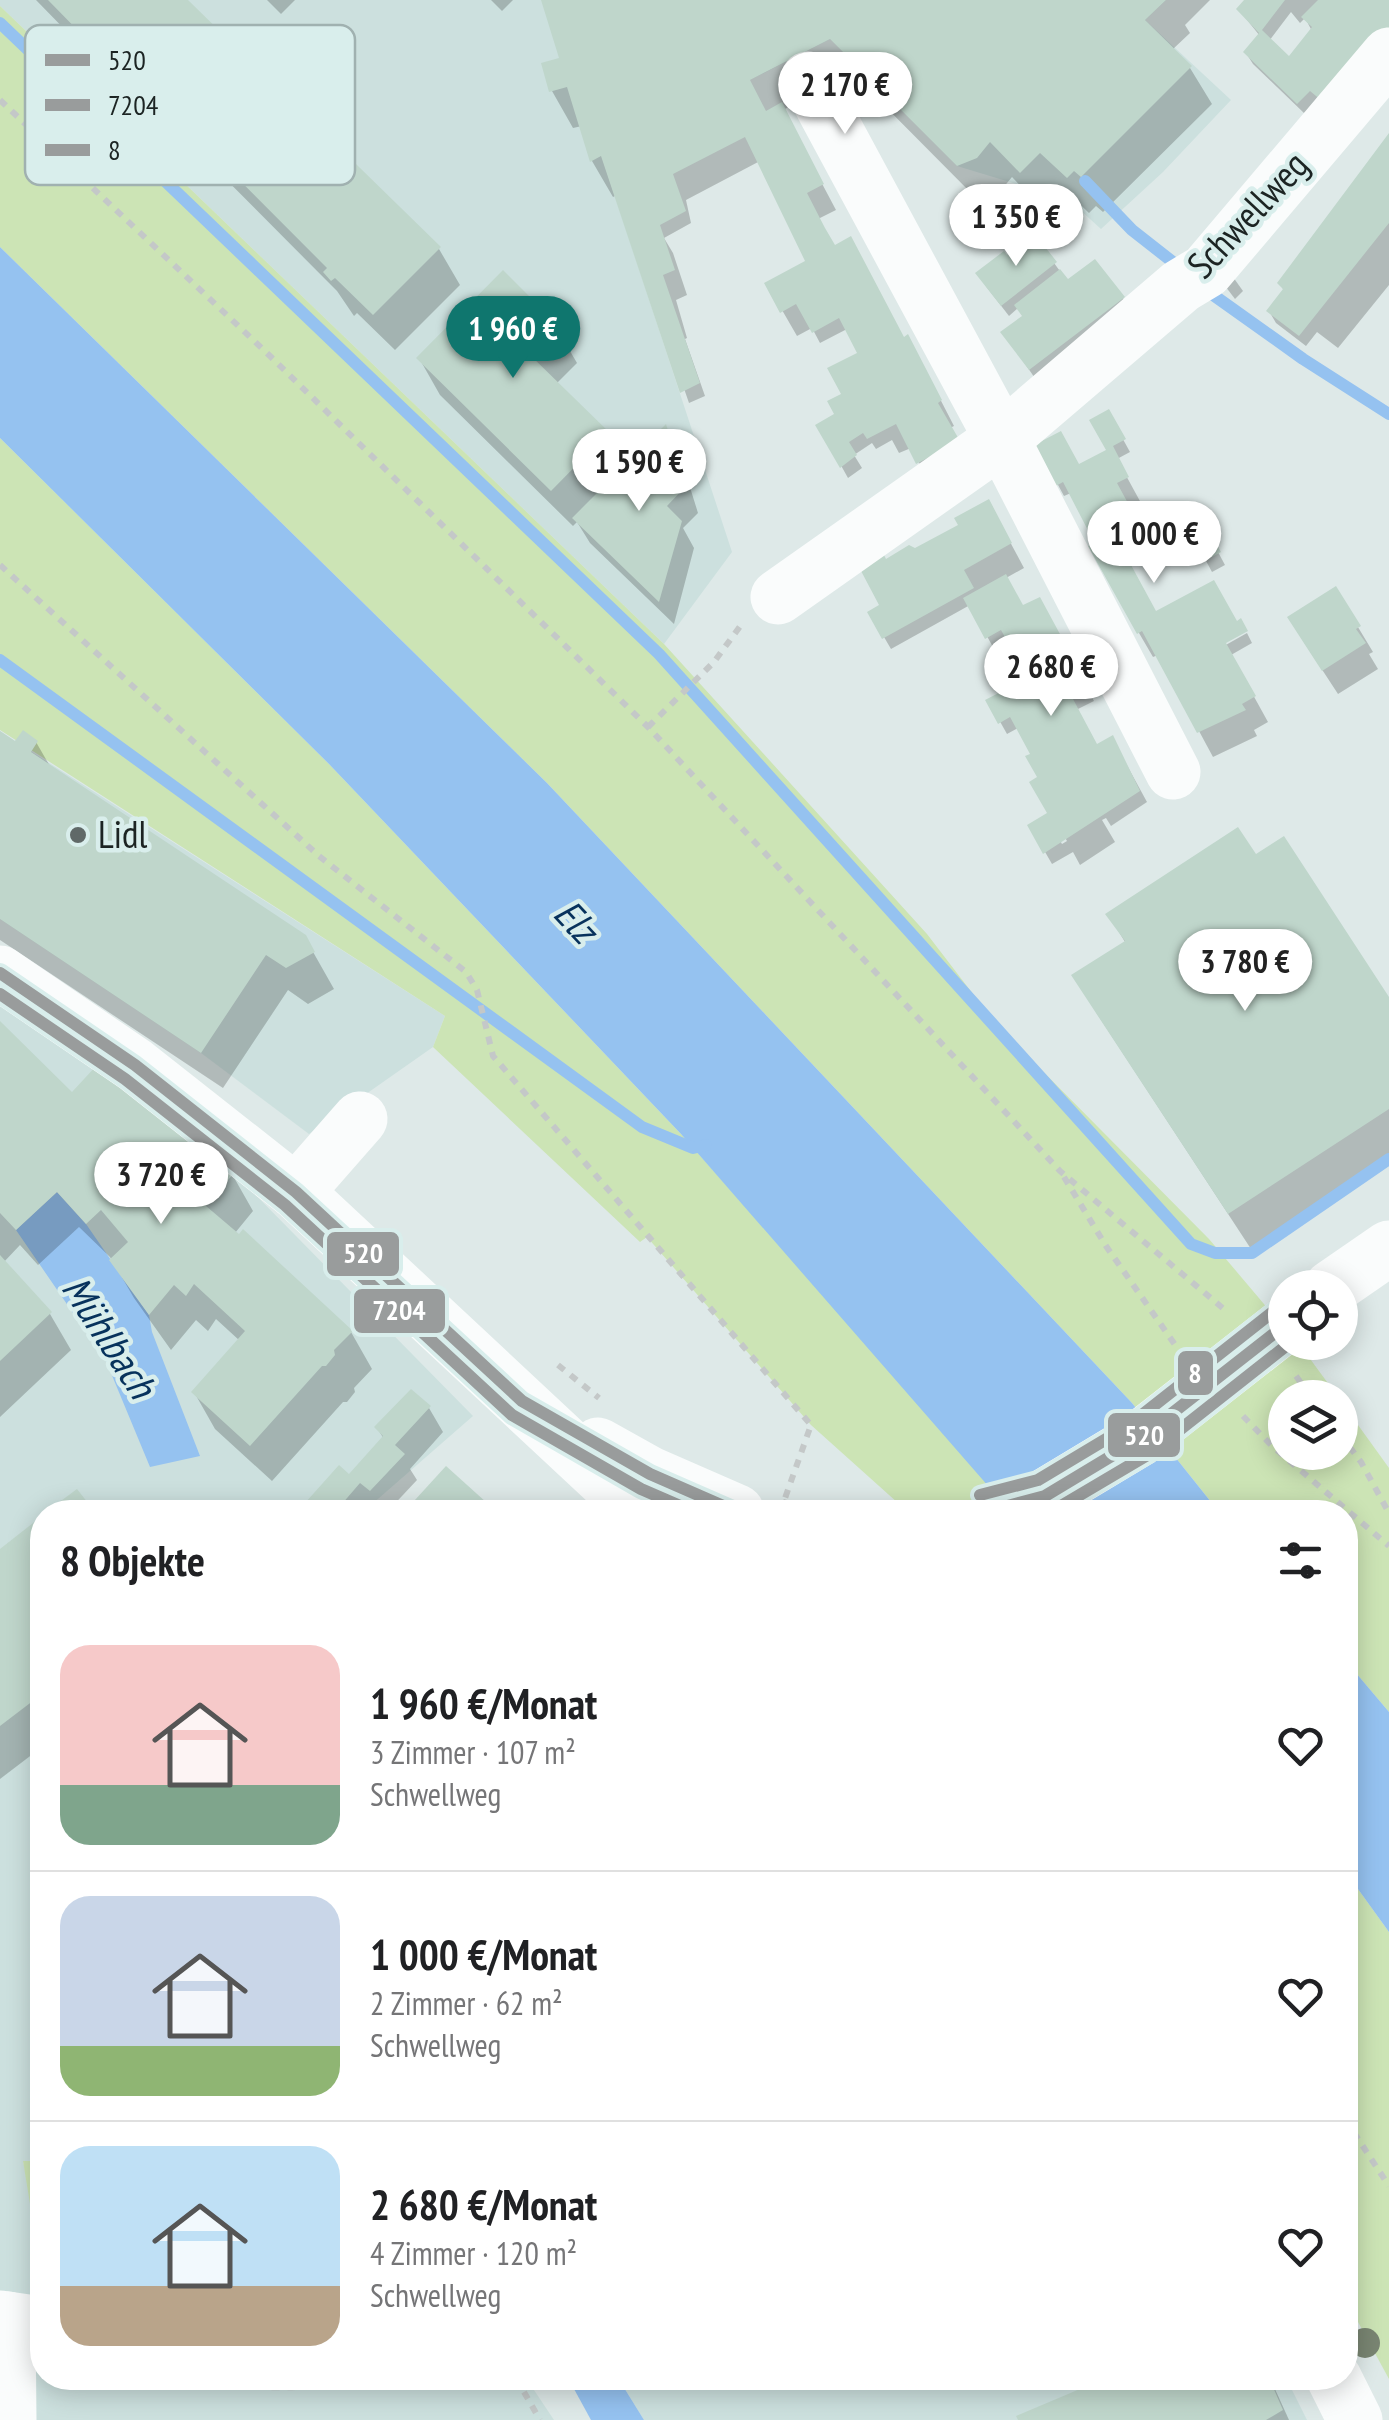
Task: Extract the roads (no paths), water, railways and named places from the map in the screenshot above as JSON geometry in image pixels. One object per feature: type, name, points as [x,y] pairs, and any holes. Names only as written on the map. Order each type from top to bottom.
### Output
[{"type":"street","name":"Schwellweg","points":[[778,597],[1002,439],[1194,279],[1389,55]]},
{"type":"street","points":[[808,80],[1002,439],[1173,772]]},
{"type":"street","points":[[0,973],[134,1065],[296,1192],[628,1500]]},
{"type":"street","points":[[296,1192],[360,1119]]},
{"type":"street","points":[[1357,1270],[1389,1248]]},
{"type":"street","points":[[1041,1500],[1138,1440],[1268,1340]]},
{"type":"street","points":[[522,1401],[650,1474],[737,1500]]},
{"type":"street","points":[[9,2420],[17,2320]]},
{"type":"street","points":[[1340,2390],[1355,2420]]},
{"type":"water","name":"Elz","points":[[0,247],[547,783],[1132,1403],[1209,1500],[1003,1500],[681,1134],[329,764],[0,438]]},
{"type":"water","name":"Mühlbach","points":[[57,1192],[86,1224],[149,1315],[200,1456],[150,1467],[106,1361],[16,1230]]},
{"type":"water","points":[[1358,1675],[1389,1712],[1389,1932],[1358,1889]]},
{"type":"water","points":[[575,2390],[625,2390],[644,2420],[591,2420]]},
{"type":"waterway","points":[[0,23],[25,47]]},
{"type":"waterway","points":[[1085,181],[1132,230],[1183,270]]},
{"type":"waterway","points":[[169,185],[659,654],[1191,1244],[1215,1253],[1252,1253],[1389,1159]]},
{"type":"waterway","points":[[1202,287],[1389,414]]},
{"type":"waterway","points":[[0,660],[642,1127],[693,1148],[706,1145]]},
{"type":"place","name":"Lidl","points":[[78,835]]}]
